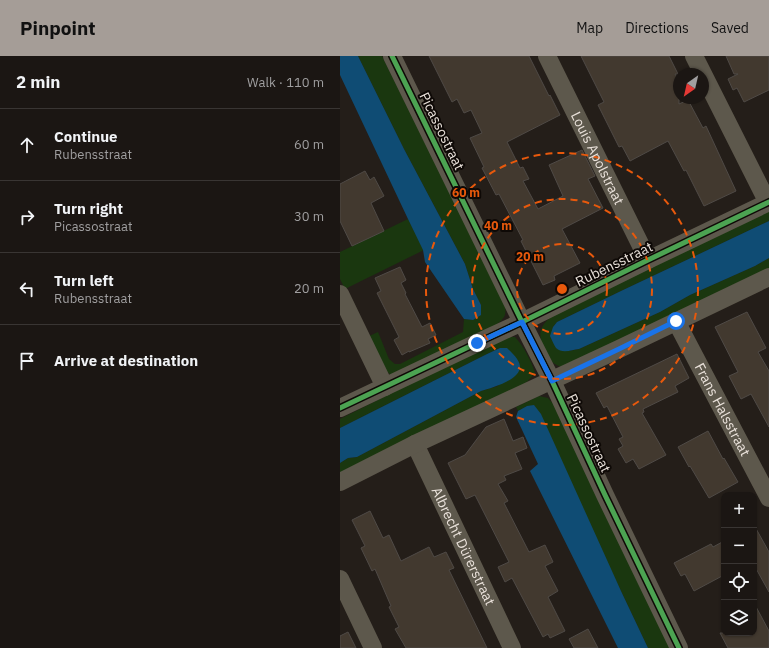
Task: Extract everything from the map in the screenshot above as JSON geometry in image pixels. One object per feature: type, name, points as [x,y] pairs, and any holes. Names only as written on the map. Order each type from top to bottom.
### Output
[{"type":"street","name":"Picassostraat","points":[[392,56],[552,381],[608,502],[679,648]]},
{"type":"street","name":"Louis Apolstraat","points":[[547,56],[648,260]]},
{"type":"street","points":[[694,56],[768,203]]},
{"type":"street","name":"Rubensstraat","points":[[340,408],[768,203]]},
{"type":"street","points":[[340,482],[415,444],[552,381],[769,277]]},
{"type":"street","points":[[340,294],[384,387]]},
{"type":"street","name":"Frans Halsstraat","points":[[676,321],[769,498]]},
{"type":"street","name":"Albrecht Dürerstraat","points":[[415,444],[512,648]]},
{"type":"street","points":[[340,579],[374,648]]},
{"type":"green space","points":[[358,56],[382,56],[504,301],[505,310],[505,315],[495,326],[391,375],[385,370],[367,337],[378,332],[389,359],[395,364],[400,364],[463,332],[464,319],[473,320],[481,305],[473,289],[465,264],[404,149]]},
{"type":"green space","points":[[769,211],[769,221],[557,322],[553,327],[568,351],[579,349],[660,312],[690,295],[755,266],[769,258],[769,272],[561,367],[550,360],[542,346],[540,333],[543,325],[553,315]]},
{"type":"green space","points":[[408,219],[424,250],[345,289],[340,279],[340,252]]},
{"type":"green space","points":[[504,337],[515,337],[527,354],[535,373],[528,381],[512,392],[340,474],[340,463],[348,458],[357,457],[481,391],[498,386],[500,348],[340,428],[340,419]]},
{"type":"green space","points":[[539,396],[548,398],[556,407],[672,648],[648,648],[621,591],[527,406],[518,411],[516,407]]},
{"type":"water","points":[[340,56],[358,56],[404,149],[465,264],[473,289],[481,305],[481,315],[473,320],[464,319],[425,262],[423,250],[340,75]]},
{"type":"water","points":[[769,221],[769,258],[755,266],[690,295],[660,312],[579,349],[561,351],[555,347],[550,336],[553,327],[557,322]]},
{"type":"water","points":[[500,348],[507,348],[515,356],[519,363],[519,371],[511,379],[505,383],[481,391],[357,457],[348,458],[340,463],[340,428]]},
{"type":"water","points":[[534,405],[541,414],[648,648],[618,648],[530,471],[538,464],[516,417],[518,411],[527,406]]},
{"type":"building","points":[[429,56],[529,56],[560,115],[507,142],[520,168],[523,167],[529,179],[523,181],[538,209],[563,196],[549,165],[582,150],[595,176],[588,179],[603,208],[562,229],[580,263],[554,276],[555,280],[543,285],[521,241],[523,240],[499,194],[496,195],[482,168],[484,167],[470,138],[482,133],[471,110],[464,113],[457,99],[452,102]]},
{"type":"building","points":[[581,56],[669,56],[675,68],[673,68],[673,104],[690,104],[703,128],[706,126],[736,191],[704,206],[686,170],[684,171],[668,141],[630,161],[622,146],[619,147],[598,105],[604,102]]},
{"type":"building","points":[[726,56],[769,56],[769,90],[744,102],[737,88],[733,90],[728,79],[738,74],[734,74]]},
{"type":"building","points":[[365,171],[370,180],[374,177],[384,196],[371,203],[384,231],[352,246],[340,221],[340,184]]},
{"type":"building","points":[[400,267],[406,280],[401,283],[406,293],[405,294],[422,327],[430,323],[436,335],[428,339],[430,343],[402,355],[394,340],[399,337],[377,293],[381,291],[375,278]]},
{"type":"building","points":[[747,312],[766,348],[758,352],[769,371],[769,427],[751,394],[741,399],[729,376],[738,372],[715,327]]},
{"type":"building","points":[[677,354],[689,378],[675,386],[678,392],[643,409],[644,412],[642,413],[666,455],[639,469],[633,459],[626,463],[618,449],[623,446],[619,439],[623,437],[607,406],[604,408],[596,393]]},
{"type":"building","points":[[504,419],[513,441],[523,437],[527,448],[515,453],[522,469],[504,476],[506,480],[498,484],[508,501],[504,503],[529,552],[545,545],[553,562],[545,566],[558,591],[548,597],[565,631],[550,638],[548,634],[543,637],[512,578],[505,582],[498,567],[509,562],[475,495],[466,499],[448,463],[465,455],[486,427]]},
{"type":"building","points":[[708,431],[723,459],[724,458],[738,482],[709,498],[678,447]]},
{"type":"building","points":[[370,511],[383,538],[389,535],[401,561],[429,547],[434,557],[446,552],[454,568],[449,570],[487,648],[406,648],[395,629],[399,627],[389,607],[391,606],[375,569],[372,571],[361,548],[365,546],[352,520]]},
{"type":"building","points":[[757,530],[769,552],[769,592],[757,570]]},
{"type":"building","points":[[721,543],[721,577],[694,591],[685,574],[681,576],[674,563],[711,544],[713,547]]},
{"type":"building","points":[[757,609],[769,631],[769,648],[728,648],[722,636],[757,636]]},
{"type":"building","points":[[588,629],[598,648],[574,648],[569,639]]},
{"type":"building","points":[[348,632],[356,648],[340,648],[340,636]]},
{"type":"cycle path","points":[[392,56],[552,381],[679,648]]},
{"type":"cycle path","points":[[340,408],[522,322],[769,202]]},
{"type":"route","points":[[477,343],[522,322],[552,381],[676,321]]}]
